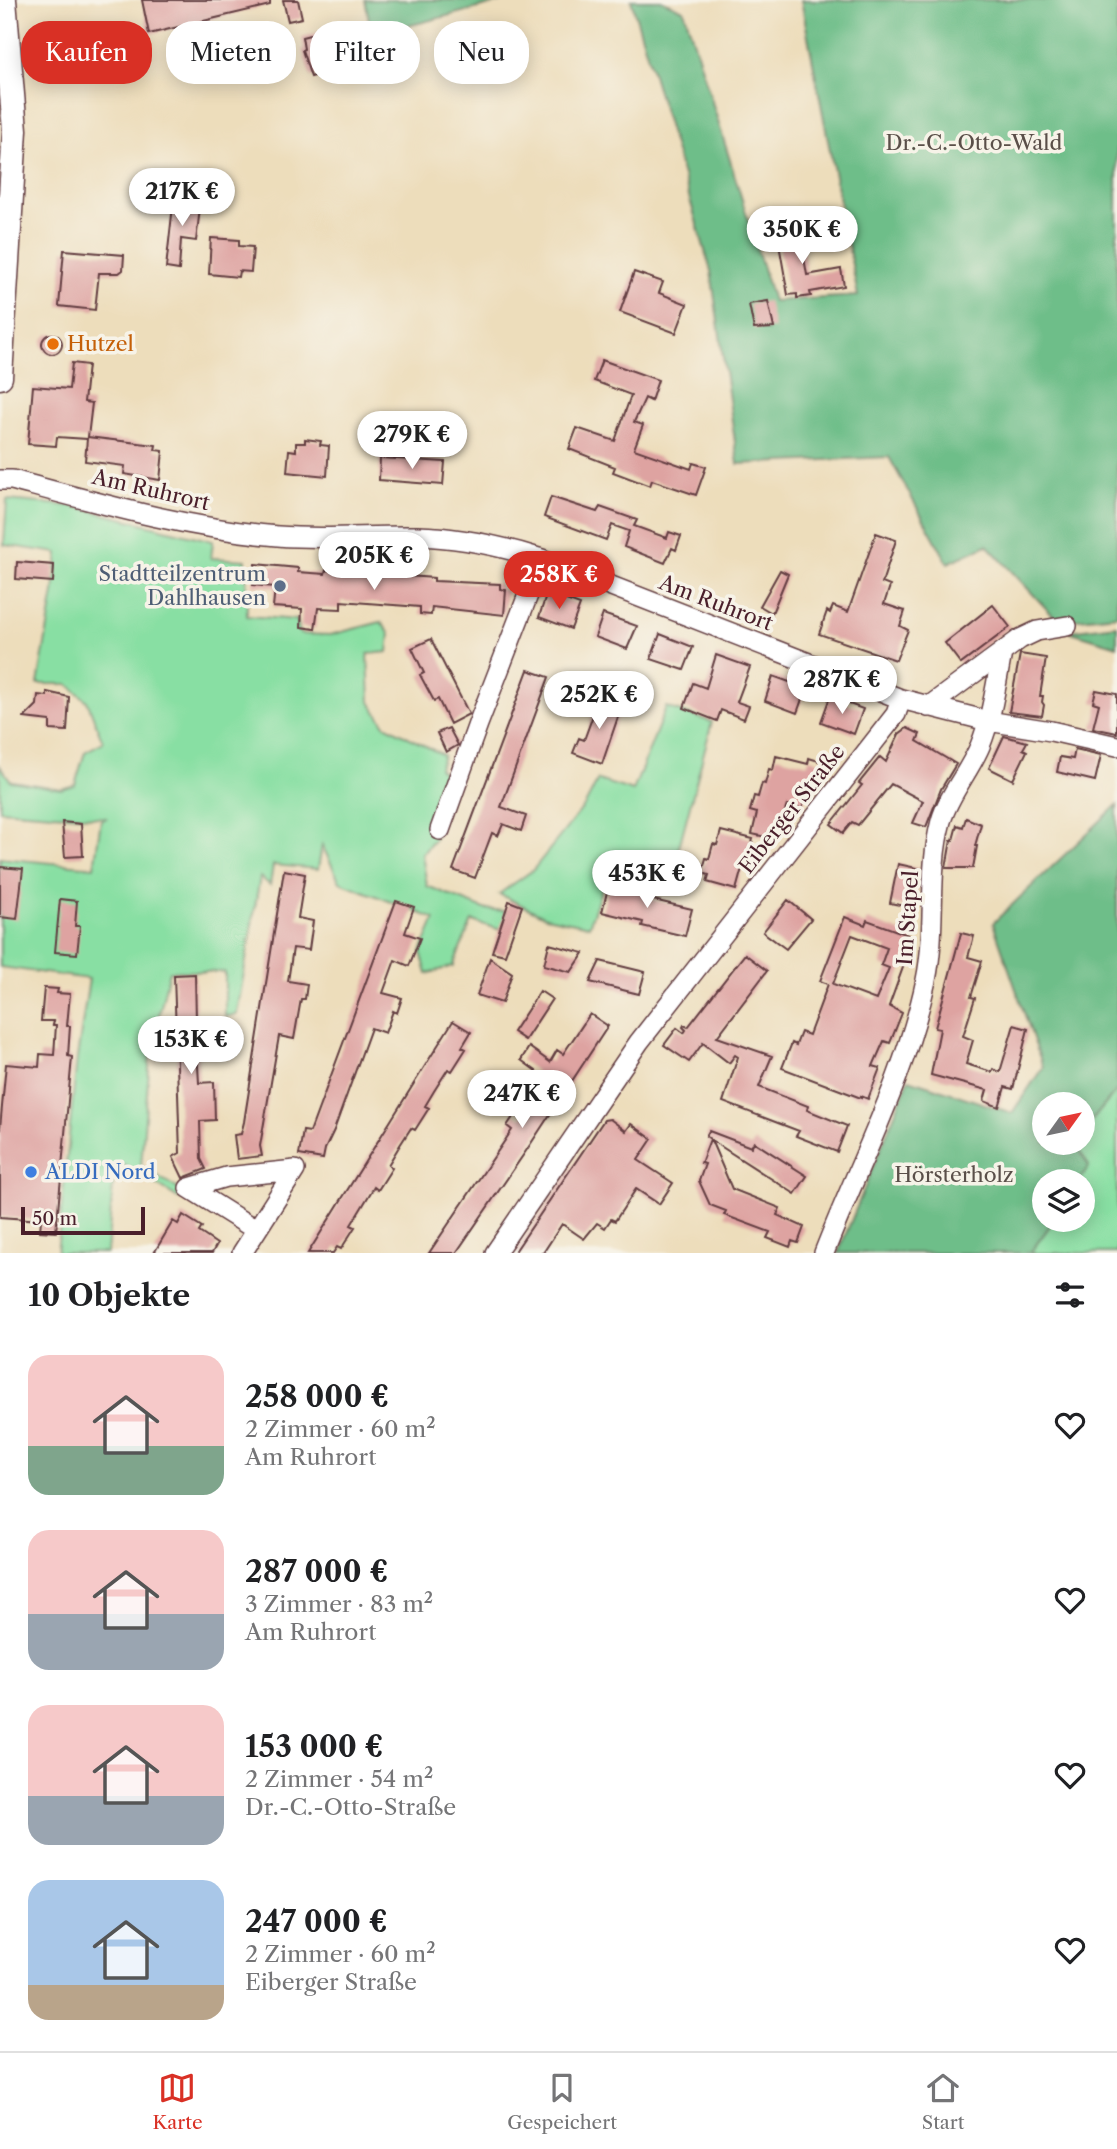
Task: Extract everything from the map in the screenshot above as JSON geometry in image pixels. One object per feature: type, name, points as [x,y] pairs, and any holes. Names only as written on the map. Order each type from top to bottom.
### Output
[{"type":"street","points":[[0,377],[15,130],[4,0]]},
{"type":"street","name":"Am Ruhrort","points":[[0,480],[12,480],[225,531],[282,537],[420,536],[496,545],[542,559],[901,699],[988,721],[1051,731],[1117,746]]},
{"type":"street","points":[[440,830],[542,559]]},
{"type":"street","points":[[928,707],[1029,634],[1067,626]]},
{"type":"street","name":"Im Stapel","points":[[824,1253],[879,1122],[914,1023],[926,980],[932,941],[935,858],[942,819],[979,747],[988,721],[1002,653]]},
{"type":"street","name":"Eiberger Straße","points":[[495,1253],[639,1042],[896,714],[901,699]]},
{"type":"street","points":[[242,1253],[303,1163],[246,1166],[197,1179],[189,1188],[256,1230]]},
{"type":"green space","points":[[365,0],[510,0],[420,23],[369,21]]},
{"type":"green space","name":"Dr.-C.-Otto-Wald","points":[[631,0],[661,0],[684,10],[773,301],[858,296],[801,0],[1117,0],[1117,615],[1058,621],[987,545],[948,563],[889,457],[738,464],[711,271]]},
{"type":"green space","points":[[7,500],[72,506],[213,541],[211,558],[246,560],[247,616],[297,620],[300,634],[330,635],[381,622],[390,634],[388,652],[368,654],[370,702],[385,725],[443,755],[439,768],[453,782],[434,840],[422,854],[427,886],[484,909],[505,911],[504,931],[472,921],[453,966],[427,974],[421,952],[435,919],[340,882],[322,845],[318,869],[273,865],[270,885],[260,877],[237,1014],[225,1017],[225,972],[169,971],[150,1056],[141,1166],[180,1190],[180,1199],[124,1165],[114,1174],[107,1253],[57,1253],[77,1058],[89,979],[0,967],[0,858],[94,867],[101,820],[107,818],[0,810],[0,766],[11,781],[61,789],[75,785],[85,752],[103,742],[87,701],[68,684],[38,684],[58,553],[4,545]]},
{"type":"green space","points":[[1117,625],[1117,646],[1068,631]]},
{"type":"green space","points":[[666,707],[712,722],[674,866],[614,852],[589,926],[546,917],[499,894],[533,870],[585,805],[598,780],[633,791]]},
{"type":"green space","name":"Hörsterholz","points":[[1117,805],[1117,1090],[1096,1115],[1096,1092],[1032,1092],[1032,1155],[1082,1155],[1089,1166],[1087,1169],[1032,1169],[1032,1232],[1045,1232],[1030,1253],[838,1253],[909,1079],[1012,1113],[1043,1067],[993,923]]},
{"type":"green space","points":[[1117,1090],[1117,1253],[1030,1253],[1045,1232],[1095,1232],[1095,1169],[1087,1169],[1089,1166],[1081,1155],[1096,1155],[1096,1115]]},
{"type":"building","points":[[142,0],[270,0],[270,5],[203,21],[166,21],[166,30],[152,33],[152,21],[146,21]]},
{"type":"building","points":[[283,0],[298,0],[302,18],[288,21]]},
{"type":"building","points":[[310,35],[310,74],[302,50],[302,37]]},
{"type":"building","points":[[174,197],[201,200],[196,241],[181,239],[179,270],[166,268]]},
{"type":"building","points":[[798,222],[807,275],[841,269],[844,286],[810,292],[811,296],[797,298],[797,294],[788,295],[776,227]]},
{"type":"building","points":[[211,238],[239,240],[239,246],[253,247],[251,272],[239,271],[238,277],[209,274]]},
{"type":"building","points":[[64,250],[124,255],[123,270],[119,273],[99,273],[95,310],[59,306]]},
{"type":"building","points":[[634,272],[663,282],[659,293],[687,304],[676,333],[620,312]]},
{"type":"building","points":[[768,301],[774,328],[754,329],[749,304]]},
{"type":"building","points":[[52,334],[59,337],[62,344],[59,351],[52,354],[45,351],[42,344],[45,337]]},
{"type":"building","points":[[602,360],[658,380],[651,401],[645,398],[634,422],[643,425],[634,449],[691,469],[693,463],[706,467],[696,495],[652,480],[650,486],[613,472],[615,467],[569,449],[577,428],[615,441],[631,395],[594,381]]},
{"type":"building","points":[[72,363],[88,365],[84,402],[92,403],[88,437],[156,445],[155,450],[163,451],[160,480],[124,474],[125,466],[85,461],[87,439],[57,437],[56,446],[28,444],[33,386],[69,389]]},
{"type":"building","points":[[305,439],[321,441],[320,445],[329,446],[327,476],[287,472],[289,450],[296,451],[296,443],[305,443]]},
{"type":"building","points":[[380,458],[445,462],[443,485],[379,480]]},
{"type":"building","points":[[551,497],[597,512],[600,507],[637,520],[634,526],[667,538],[669,532],[681,536],[676,550],[672,548],[665,563],[624,547],[629,531],[612,525],[606,540],[544,517]]},
{"type":"building","points":[[876,533],[896,540],[882,583],[890,586],[884,604],[905,611],[900,626],[908,630],[896,660],[819,634],[827,611],[830,613],[833,606],[848,612]]},
{"type":"building","points":[[17,562],[54,565],[53,582],[16,579]]},
{"type":"building","points":[[255,564],[298,568],[298,572],[325,574],[326,570],[434,578],[434,581],[500,584],[500,589],[506,590],[504,615],[432,607],[431,615],[420,614],[420,607],[341,601],[341,609],[318,608],[315,629],[301,627],[302,609],[273,607],[275,587],[253,585]]},
{"type":"building","points":[[780,570],[788,574],[772,613],[760,606]]},
{"type":"building","points":[[547,593],[580,605],[571,629],[539,617]]},
{"type":"building","points":[[993,605],[1010,627],[961,664],[945,643]]},
{"type":"building","points":[[603,614],[637,626],[627,649],[595,637]]},
{"type":"building","points":[[660,634],[693,647],[684,670],[651,659]]},
{"type":"building","points":[[431,639],[469,714],[450,724],[438,699],[434,701],[420,675],[424,673],[412,648]]},
{"type":"building","points":[[1020,654],[1046,658],[1040,696],[1043,696],[1044,705],[1042,716],[1009,712]]},
{"type":"building","points":[[716,655],[750,667],[737,702],[749,706],[744,719],[721,710],[717,721],[684,708],[693,683],[706,688]]},
{"type":"building","points":[[528,670],[549,677],[501,807],[526,816],[521,831],[503,824],[498,836],[492,833],[475,878],[453,870]]},
{"type":"building","points":[[773,676],[806,688],[797,713],[765,701]]},
{"type":"building","points":[[1096,690],[1117,694],[1117,733],[1093,728],[1099,704],[1093,702]]},
{"type":"building","points":[[47,692],[69,697],[67,731],[50,730],[50,721],[24,718],[37,705],[38,695],[47,696]]},
{"type":"building","points":[[600,696],[614,701],[620,711],[602,764],[573,753],[579,738],[584,740]]},
{"type":"building","points":[[830,697],[863,709],[854,734],[821,722]]},
{"type":"building","points":[[449,728],[458,745],[446,752],[437,733]]},
{"type":"building","points":[[907,728],[920,734],[917,741],[956,764],[941,789],[926,827],[913,823],[923,801],[891,784],[858,825],[852,822],[843,833],[831,824],[880,757],[886,762],[899,734]]},
{"type":"building","points":[[1004,736],[1027,742],[1023,749],[1027,751],[1013,780],[989,768]]},
{"type":"building","points":[[1075,749],[1101,755],[1095,781],[1057,772],[1060,757],[1073,759]]},
{"type":"building","points":[[776,756],[808,764],[809,758],[822,762],[815,789],[808,788],[802,809],[787,805],[776,839],[752,834],[757,813],[750,811],[754,796],[758,797],[762,783],[765,784],[769,769],[773,770]]},
{"type":"building","points":[[966,818],[981,824],[973,868],[946,868],[957,825],[963,827]]},
{"type":"building","points":[[62,822],[81,824],[83,856],[65,857]]},
{"type":"building","points":[[721,831],[753,839],[736,890],[707,882],[709,875],[702,873],[706,858],[709,859],[713,844],[717,845]]},
{"type":"building","points":[[898,864],[921,869],[914,908],[890,903]]},
{"type":"building","points":[[0,867],[23,869],[17,919],[0,917]]},
{"type":"building","points":[[284,870],[305,874],[298,918],[313,921],[309,950],[293,948],[288,981],[307,984],[305,999],[301,999],[294,1039],[279,1036],[260,1146],[262,1156],[237,1159],[234,1135],[241,1134],[244,1122]]},
{"type":"building","points":[[609,884],[650,894],[649,899],[692,909],[685,936],[642,926],[643,922],[602,912]]},
{"type":"building","points":[[60,899],[77,901],[75,926],[80,926],[77,954],[55,952]]},
{"type":"building","points":[[788,900],[811,919],[786,949],[763,932]]},
{"type":"building","points":[[396,901],[414,907],[405,933],[420,938],[409,966],[395,960],[383,993],[402,998],[397,1013],[393,1011],[385,1033],[371,1028],[323,1159],[299,1155],[303,1131],[310,1132]]},
{"type":"building","points":[[509,901],[522,906],[505,955],[492,952]]},
{"type":"building","points":[[845,917],[865,925],[867,920],[914,937],[889,1006],[902,1013],[890,1043],[884,1041],[873,1066],[880,1068],[868,1099],[782,1068],[792,1043],[796,1045],[801,1032],[809,1035],[828,984],[820,981]],"holes":[[[852,935],[887,948],[881,965],[889,968],[876,1000],[833,984]]]},
{"type":"building","points":[[961,933],[974,936],[968,957],[982,961],[971,997],[975,998],[963,1036],[973,1040],[966,1064],[1000,1072],[1014,1025],[1028,1029],[1013,1089],[1005,1087],[999,1107],[984,1101],[987,1090],[931,1075],[940,1029],[935,1028]]},
{"type":"building","points":[[549,944],[584,953],[571,972],[544,965]]},
{"type":"building","points":[[745,954],[767,971],[717,1037],[772,1056],[759,1087],[808,1106],[807,1110],[847,1126],[837,1152],[796,1136],[799,1131],[723,1102],[738,1057],[735,1055],[729,1063],[703,1043],[689,1062],[664,1045],[677,1028],[684,1033],[684,1025],[688,1027]]},
{"type":"building","points":[[490,958],[512,973],[502,1003],[477,995]]},
{"type":"building","points":[[600,961],[645,972],[639,994],[590,982]]},
{"type":"building","points":[[195,974],[196,1020],[212,1019],[213,1049],[197,1049],[199,1083],[214,1082],[215,1120],[200,1121],[201,1159],[206,1169],[183,1178],[173,1157],[180,1153],[174,975]]},
{"type":"building","name":"ALDI Nord","points":[[44,988],[58,989],[57,993],[70,994],[67,1026],[70,1026],[68,1056],[72,1057],[56,1232],[40,1231],[41,1220],[0,1217],[0,1128],[6,1064],[39,1067],[40,1054],[54,1055],[56,1025],[53,1025],[54,1021],[41,1021]]},
{"type":"building","points":[[540,991],[552,999],[525,1040],[513,1032]]},
{"type":"building","points":[[590,1014],[608,1026],[526,1151],[456,1253],[429,1253],[512,1130],[507,1126],[515,1114],[521,1118],[540,1089],[530,1079],[536,1071],[521,1060],[529,1047],[550,1062],[557,1050],[563,1054]]},
{"type":"building","points":[[453,1021],[471,1032],[462,1047],[466,1049],[452,1071],[448,1069],[434,1091],[425,1106],[429,1108],[415,1130],[411,1128],[400,1145],[388,1165],[392,1168],[378,1190],[374,1187],[351,1225],[355,1227],[341,1249],[337,1247],[333,1253],[308,1253]]},
{"type":"building","points":[[610,1119],[626,1131],[631,1124],[652,1139],[638,1160],[673,1183],[659,1204],[636,1189],[615,1221],[611,1219],[605,1228],[597,1223],[584,1239],[562,1224],[543,1253],[514,1253],[604,1120]]},
{"type":"building","points":[[709,1131],[751,1147],[754,1142],[807,1176],[795,1194],[711,1140],[732,1189],[780,1208],[777,1215],[804,1227],[798,1243],[792,1241],[790,1247],[767,1238],[770,1232],[724,1215],[726,1211],[710,1205],[699,1181],[705,1164],[701,1163],[710,1139],[706,1136]]},
{"type":"building","points":[[183,1215],[202,1227],[199,1232],[217,1244],[212,1253],[154,1253],[173,1221],[178,1224]]},
{"type":"place","name":"Hutzel","points":[[53,344]]},
{"type":"place","name":"Stadtteilzentrum Dahlhausen","points":[[280,586]]},
{"type":"place","name":"ALDI Nord","points":[[31,1172]]}]
